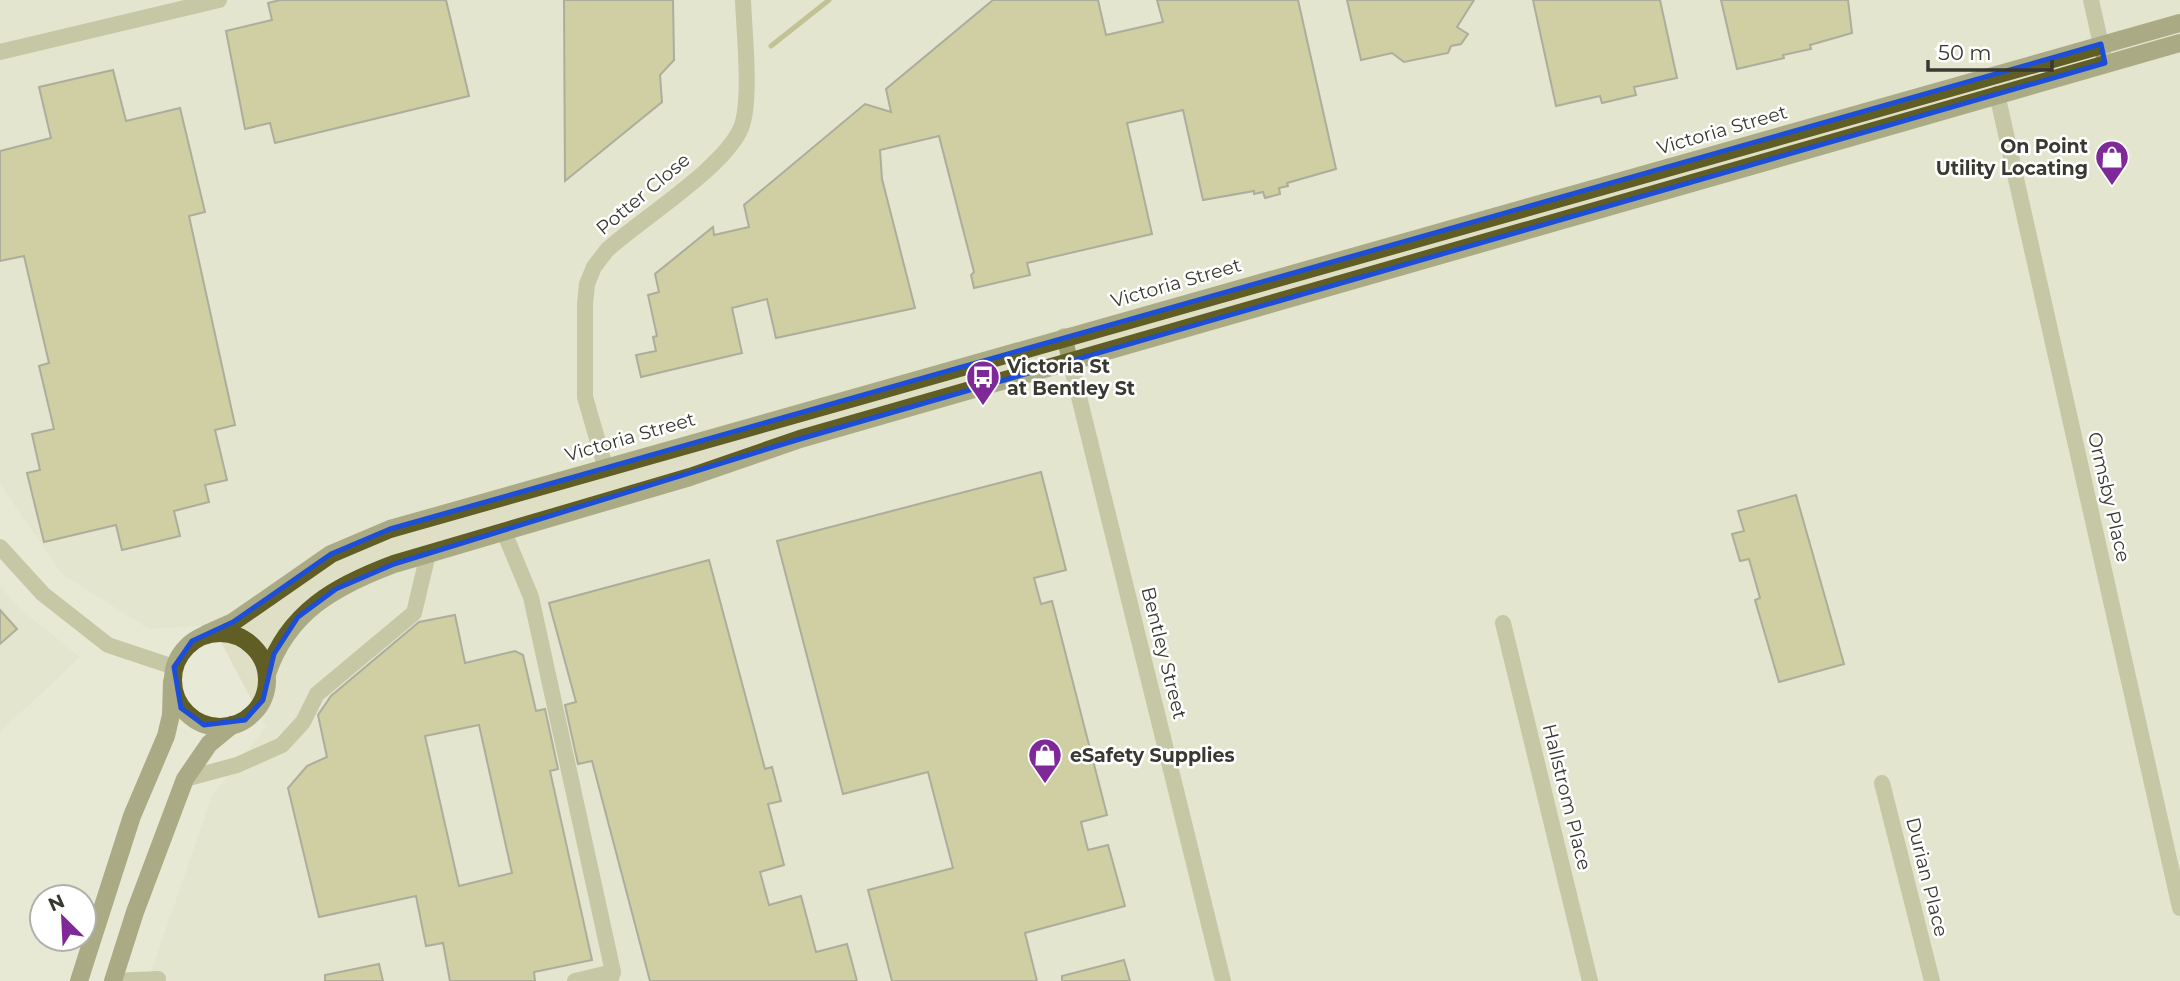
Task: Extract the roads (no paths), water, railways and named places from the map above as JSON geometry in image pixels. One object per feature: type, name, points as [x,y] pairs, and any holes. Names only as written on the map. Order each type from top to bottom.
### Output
[{"type":"main road","name":"Victoria Street","points":[[206,634],[233,622],[305,569],[358,541],[390,529],[1063,336],[2180,23]]},
{"type":"main road","points":[[113,981],[135,912],[185,779],[209,744],[255,711],[262,700],[267,674],[285,635],[316,602],[362,576],[690,477],[800,439],[2180,43]]},
{"type":"main road","points":[[79,981],[132,816],[166,736],[171,715],[173,674],[190,643],[206,634],[219,632],[246,640],[256,649],[267,674]]},
{"type":"main road","points":[[173,674],[174,695],[191,718],[204,724],[232,725]]},
{"type":"street","points":[[0,52],[219,0]]},
{"type":"street","name":"Potter Close","points":[[605,466],[584,397],[587,285],[594,267],[607,250],[715,162],[741,128],[746,107],[743,0]]},
{"type":"street","points":[[2091,0],[2105,64]]},
{"type":"street","name":"Ormsby Place","points":[[1997,94],[2180,908]]},
{"type":"street","name":"Bentley Street","points":[[1063,336],[1223,981]]},
{"type":"street","points":[[504,532],[531,597],[611,977],[575,981]]},
{"type":"street","points":[[0,547],[43,594],[102,641],[173,674]]},
{"type":"street","points":[[185,779],[237,765],[282,745],[303,722],[317,694],[414,613],[428,554]]},
{"type":"street","name":"Hallstrom Place","points":[[1503,623],[1590,981]]},
{"type":"street","name":"Durian Place","points":[[1882,783],[1932,981]]},
{"type":"street","points":[[113,981],[158,979]]},
{"type":"waterway","points":[[771,46],[829,0]]},
{"type":"place","name":"On Point Utility Locating","points":[[2112,187]]},
{"type":"place","name":"Victoria St at Bentley St","points":[[983,407]]},
{"type":"place","name":"eSafety Supplies","points":[[1045,785]]}]
